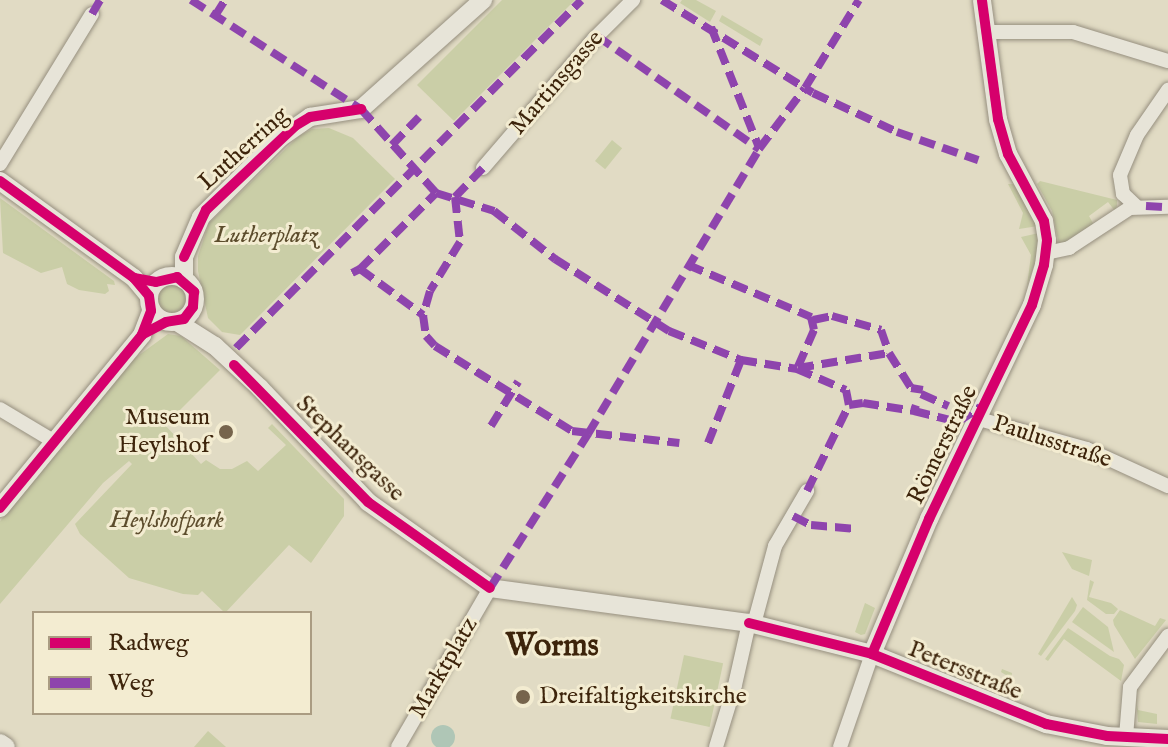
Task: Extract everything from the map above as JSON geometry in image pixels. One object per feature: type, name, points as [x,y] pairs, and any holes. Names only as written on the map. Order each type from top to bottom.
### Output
[{"type":"street","name":"Lutherring","points":[[0,508],[168,300],[206,210],[280,138],[310,117],[361,109],[483,0]]},
{"type":"street","name":"Martinsgasse","points":[[483,168],[593,40],[633,0]]},
{"type":"street","points":[[982,0],[1005,146],[1041,215],[1046,253],[1069,248],[1136,206],[1168,207]]},
{"type":"street","points":[[0,164],[92,14]]},
{"type":"street","points":[[986,32],[1073,32],[1168,61]]},
{"type":"street","points":[[1136,206],[1123,194],[1120,175],[1137,135],[1168,90]]},
{"type":"street","name":"Stephansgasse","points":[[0,181],[168,300],[368,502],[490,588]]},
{"type":"street","name":"Römerstraße","points":[[840,747],[872,654],[922,533],[1032,305],[1046,253]]},
{"type":"street","points":[[0,409],[55,442]]},
{"type":"street","name":"Paulusstraße","points":[[979,419],[1087,449],[1168,486]]},
{"type":"street","points":[[716,747],[775,546],[807,491]]},
{"type":"street","name":"Petersstraße","points":[[490,588],[752,624],[872,654],[1019,716],[1065,729],[1130,741],[1168,739]]},
{"type":"street","name":"Marktplatz","points":[[398,747],[490,588]]},
{"type":"street","points":[[1130,741],[1130,687],[1168,636]]},
{"type":"street","points":[[0,743],[6,747]]},
{"type":"green space","points":[[502,0],[575,0],[454,121],[417,85]]},
{"type":"green space","points":[[682,0],[696,0],[716,11],[710,22],[680,3]]},
{"type":"green space","points":[[722,15],[763,39],[760,46],[719,21]]},
{"type":"green space","name":"Lutherplatz","points":[[329,128],[353,138],[395,179],[240,335],[222,332],[208,318],[198,271],[198,256],[209,223],[299,136],[312,129]]},
{"type":"green space","points":[[612,140],[622,148],[605,169],[595,161]]},
{"type":"green space","points":[[1040,181],[1117,200],[1117,206],[1115,211],[1108,202],[1089,216],[1094,225],[1071,241],[1059,244],[1052,211],[1037,184]]},
{"type":"green space","points":[[1008,184],[1013,184],[1023,196],[1038,226],[1019,229],[1023,213]]},
{"type":"green space","points":[[0,198],[114,281],[115,285],[107,284],[109,291],[105,294],[79,290],[67,284],[62,267],[41,273],[3,253]]},
{"type":"green space","points":[[1039,233],[1040,248],[1027,286],[1031,255],[1021,237]]},
{"type":"green space","points":[[172,283],[183,288],[188,299],[183,310],[172,315],[161,310],[156,299],[161,288]]},
{"type":"green space","name":"Heylshofpark","points":[[168,334],[181,336],[220,370],[165,425],[201,464],[206,460],[220,469],[232,469],[247,461],[258,471],[286,445],[268,428],[272,424],[344,499],[344,516],[311,563],[289,545],[227,611],[223,611],[202,591],[198,595],[183,594],[129,578],[80,534],[75,524],[132,464],[129,461],[103,483],[0,604],[0,521],[135,358]]},
{"type":"green space","points":[[1062,552],[1092,560],[1089,576],[1072,569]]},
{"type":"green space","points":[[1090,580],[1094,582],[1089,597],[1111,603],[1118,609],[1114,614],[1106,614],[1087,600]]},
{"type":"green space","points":[[1072,597],[1077,605],[1075,611],[1041,656],[1038,654]]},
{"type":"green space","points":[[865,603],[875,608],[865,634],[861,635],[855,632]]},
{"type":"green space","points":[[1083,607],[1108,627],[1114,652],[1072,622]]},
{"type":"green space","points":[[1120,610],[1155,626],[1160,618],[1166,620],[1135,659],[1114,625],[1113,620]]},
{"type":"green space","points":[[1068,628],[1119,659],[1124,665],[1121,681],[1064,639],[1048,661],[1045,659]]},
{"type":"green space","points":[[684,655],[723,663],[710,727],[670,719]]},
{"type":"green space","points":[[1002,669],[1012,673],[1010,689],[1023,694],[1020,700],[994,689],[995,686],[1004,689],[1009,677],[1001,672]]},
{"type":"green space","points":[[1136,700],[1138,710],[1157,714],[1157,724],[1138,722]]},
{"type":"green space","points":[[208,731],[226,747],[194,747]]},
{"type":"shaded area","points":[[438,726],[448,726],[454,732],[454,742],[448,748],[438,748],[432,742],[432,732]]},
{"type":"marked path","points":[[92,14],[100,0]]},
{"type":"marked path","points":[[191,0],[361,109],[436,193],[494,211],[555,259],[669,331],[741,360],[797,369],[846,390],[849,405]]},
{"type":"marked path","points":[[215,16],[225,0]]},
{"type":"marked path","points":[[236,348],[581,0]]},
{"type":"marked path","points":[[662,0],[813,93],[897,132],[978,160]]},
{"type":"marked path","points":[[490,588],[588,434],[759,149],[805,88],[859,0]]},
{"type":"marked path","points":[[711,27],[758,145]]},
{"type":"marked path","points":[[597,36],[759,149]]},
{"type":"marked path","points":[[392,145],[419,117]]},
{"type":"marked path","points":[[455,197],[483,168]]},
{"type":"marked path","points":[[352,273],[360,269],[436,193]]},
{"type":"marked path","points":[[455,197],[460,242],[430,291],[423,315],[426,336],[435,346],[572,431],[679,443]]},
{"type":"marked path","points":[[1146,206],[1168,207]]},
{"type":"marked path","points":[[688,265],[811,317],[814,330],[797,369]]},
{"type":"marked path","points":[[360,269],[423,315]]},
{"type":"marked path","points":[[813,320],[832,316],[881,330],[889,353],[911,388],[923,390]]},
{"type":"marked path","points":[[798,368],[889,353]]},
{"type":"marked path","points":[[708,443],[741,360]]},
{"type":"marked path","points":[[491,426],[518,382]]},
{"type":"marked path","points":[[921,394],[948,406]]},
{"type":"marked path","points":[[849,405],[863,403],[914,411],[916,405]]},
{"type":"marked path","points":[[807,491],[849,405]]},
{"type":"marked path","points":[[914,411],[958,422],[980,407]]},
{"type":"marked path","points":[[793,516],[811,525],[856,529]]},
{"type":"marked path","points":[[449,660],[456,664]]},
{"type":"cycle path","points":[[872,654],[929,519],[1032,305],[1044,265],[1047,240],[1044,221],[1008,154],[998,119],[982,0]]},
{"type":"cycle path","points":[[184,257],[206,210],[295,126],[310,117],[361,109]]},
{"type":"cycle path","points":[[0,181],[134,278],[149,296],[151,311],[142,335],[0,508]]},
{"type":"cycle path","points":[[134,278],[156,282],[177,277],[194,292],[193,307],[184,319],[166,322],[142,335]]},
{"type":"cycle path","points":[[234,365],[368,502],[490,588]]},
{"type":"cycle path","points":[[749,623],[872,654],[1046,724],[1107,736],[1168,739]]},
{"type":"place","name":"Museum Heylshof","points":[[226,432]]},
{"type":"place","name":"Dreifaltigkeitskirche","points":[[523,697]]},
{"type":"district","name":"Worms","points":[[552,647]]}]
